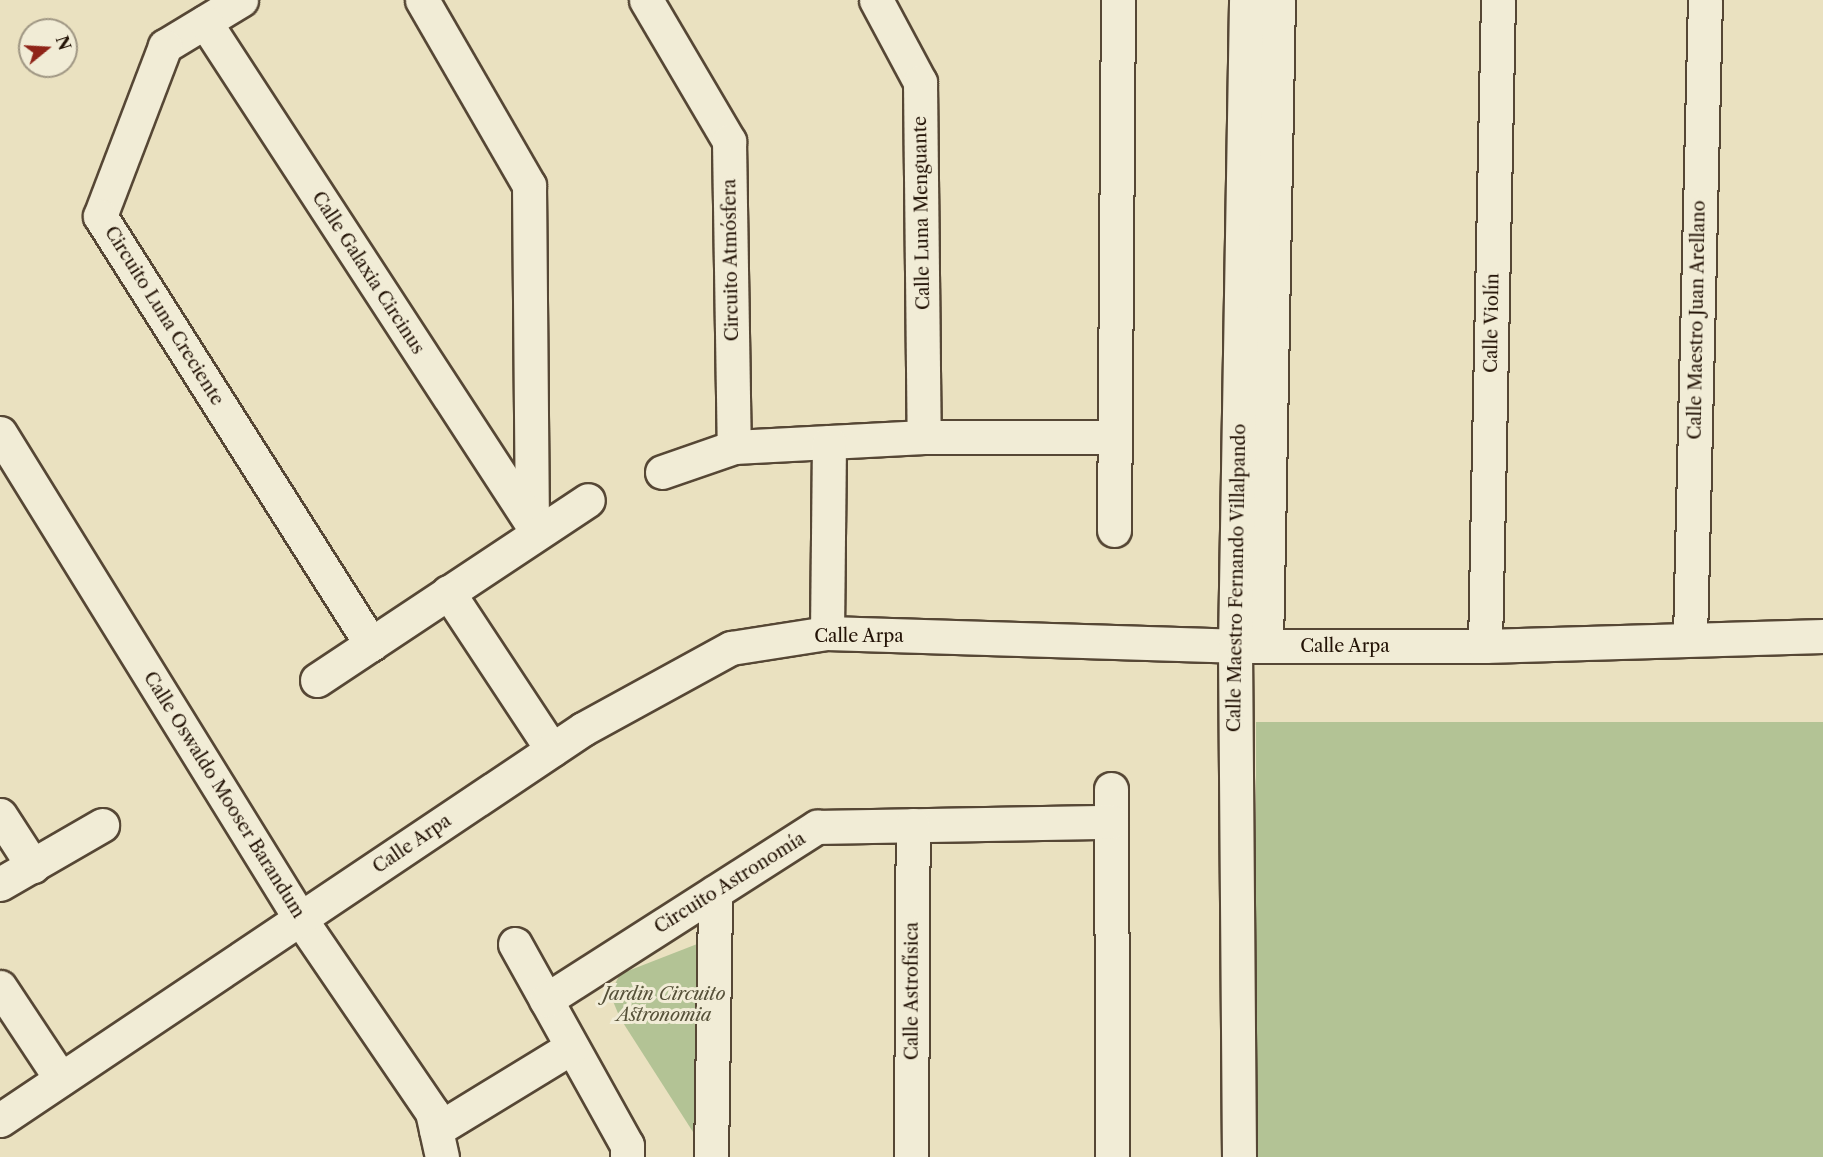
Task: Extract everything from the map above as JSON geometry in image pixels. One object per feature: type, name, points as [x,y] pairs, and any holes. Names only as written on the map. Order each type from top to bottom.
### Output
[{"type":"street","name":"Circuito Luna Creciente","points":[[241,0],[165,46],[100,216],[371,644]]},
{"type":"street","points":[[422,0],[529,185],[533,530]]},
{"type":"street","name":"Circuito Atmósfera","points":[[646,0],[729,141],[734,447]]},
{"type":"street","name":"Calle Luna Menguante","points":[[876,0],[920,82],[924,437]]},
{"type":"street","points":[[1114,530],[1118,0]]},
{"type":"street","name":"Calle Maestro Fernando Villalpando","points":[[1246,0],[1251,646]]},
{"type":"street","name":"Calle Maestro Fernando Villalpando","points":[[1239,1157],[1251,646],[1278,0]]},
{"type":"street","name":"Calle Violín","points":[[1485,646],[1498,0]]},
{"type":"street","name":"Calle Maestro Juan Arellano","points":[[1690,639],[1705,0]]},
{"type":"street","name":"Calle Galaxia Circinus","points":[[205,22],[533,530]]},
{"type":"street","name":"Calle Oswaldo Mooser Barandum","points":[[0,433],[301,920],[432,1112],[439,1143]]},
{"type":"street","points":[[662,472],[734,447],[924,437],[1114,437]]},
{"type":"street","points":[[827,633],[829,442]]},
{"type":"street","points":[[316,680],[448,592],[533,530],[588,500]]},
{"type":"street","points":[[448,592],[552,750]]},
{"type":"street","name":"Calle Arpa","points":[[0,1120],[552,750],[732,648],[827,633],[1251,646],[1485,646],[1823,636]]},
{"type":"street","points":[[1111,789],[1112,1157]]},
{"type":"street","points":[[0,815],[33,866]]},
{"type":"street","name":"Circuito Astronomía","points":[[546,1000],[817,827],[1111,822]]},
{"type":"street","points":[[0,884],[102,825]]},
{"type":"street","name":"Calle Astrofísica","points":[[910,1157],[913,825]]},
{"type":"street","points":[[711,1157],[715,892]]},
{"type":"street","points":[[515,944],[627,1145],[627,1157]]},
{"type":"street","points":[[0,987],[61,1079]]},
{"type":"street","points":[[439,1143],[572,1047]]},
{"type":"green space","points":[[1256,722],[1823,722],[1823,1157],[1256,1157]]},
{"type":"green space","name":"Jardin Circuito Astronomia","points":[[710,939],[706,1123],[693,1132],[620,1018],[610,994],[620,974]]}]
